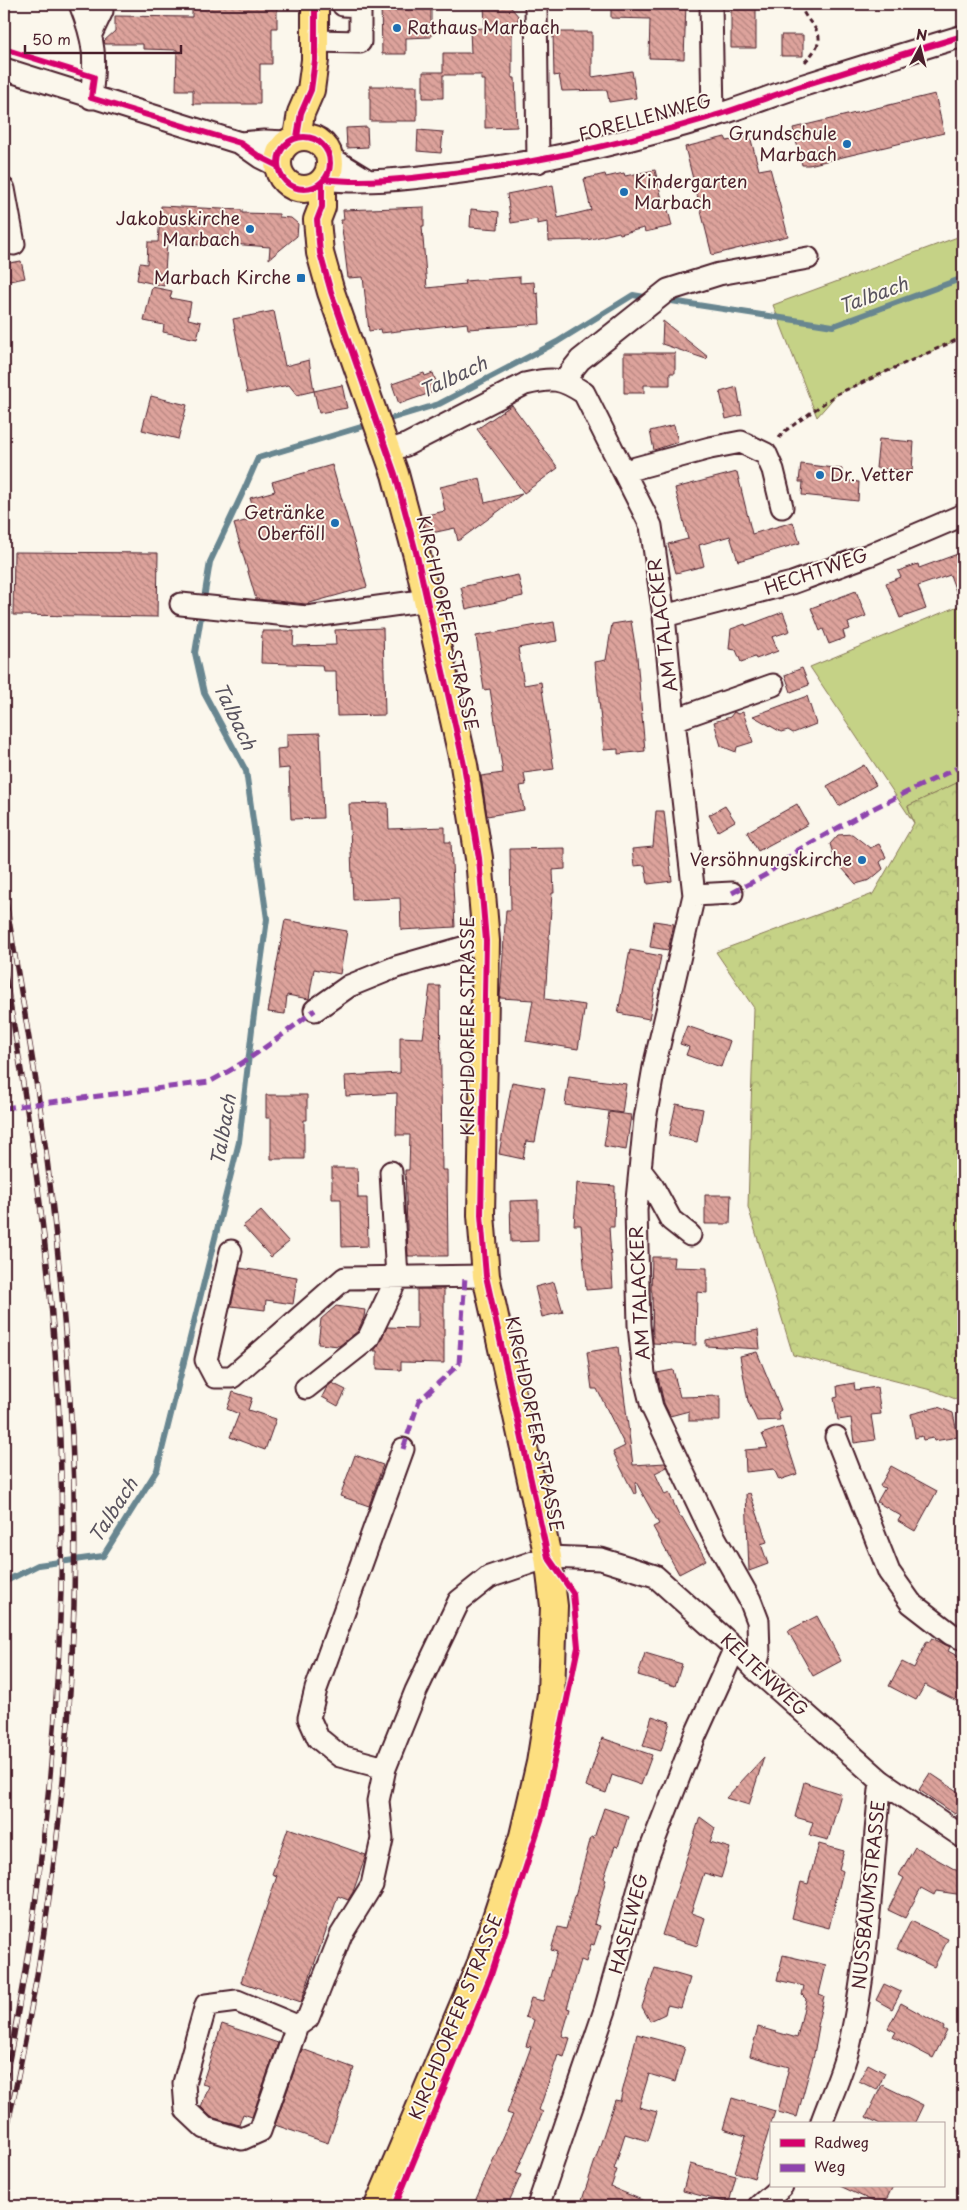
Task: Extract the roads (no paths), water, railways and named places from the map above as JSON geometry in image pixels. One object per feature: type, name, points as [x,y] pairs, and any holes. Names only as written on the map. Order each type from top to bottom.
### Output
[{"type":"main road","name":"KIRCHDORFER STRASSE","points":[[315,4],[315,41],[311,90],[319,116],[308,158],[314,187],[297,188],[317,220]]},
{"type":"main road","name":"KIRCHDORFER STRASSE","points":[[308,158],[322,207],[317,220],[320,253],[331,292],[380,430],[428,600],[464,765],[479,858],[486,941],[481,1216],[486,1276],[548,1557],[554,1606],[551,1694],[540,1763],[523,1836],[481,1963],[378,2206]]},
{"type":"street","points":[[4,69],[91,98],[95,63],[91,34],[80,4]]},
{"type":"street","points":[[91,34],[102,11],[102,4]]},
{"type":"street","points":[[536,4],[538,162]]},
{"type":"street","name":"FORELLENWEG","points":[[711,4],[713,116]]},
{"type":"street","points":[[315,41],[353,49],[360,42],[360,6],[343,5]]},
{"type":"street","name":"FORELLENWEG","points":[[91,98],[240,143],[264,141],[308,158],[353,183],[367,180],[416,178],[497,169],[538,162],[713,116],[800,86],[963,36]]},
{"type":"street","points":[[4,189],[14,244]]},
{"type":"street","points":[[380,430],[406,445],[525,384],[541,380],[564,380],[580,360],[668,290],[719,274],[808,258]]},
{"type":"street","name":"AM TALACKER","points":[[564,380],[584,394],[651,526],[664,616],[694,896],[654,1067],[645,1119],[637,1229],[639,1325],[644,1374],[652,1408],[711,1532],[750,1600],[758,1621],[759,1654],[755,1668]]},
{"type":"street","points":[[624,471],[710,448],[741,442],[766,454],[773,470],[782,508]]},
{"type":"street","name":"HECHTWEG","points":[[664,616],[792,583],[869,554],[963,515]]},
{"type":"street","name":"KIRCHDORFER STRASSE","points":[[185,605],[307,617],[428,600]]},
{"type":"street","points":[[674,720],[773,685]]},
{"type":"street","points":[[694,896],[732,893]]},
{"type":"street","points":[[315,1010],[349,986],[388,970],[486,941]]},
{"type":"street","points":[[640,1170],[653,1187],[671,1220],[690,1235]]},
{"type":"street","points":[[306,1388],[368,1339],[397,1278],[391,1172]]},
{"type":"street","points":[[231,1251],[206,1360],[215,1377],[232,1377],[345,1278],[486,1276]]},
{"type":"street","points":[[836,1437],[889,1572],[911,1603],[951,1634],[963,1639]]},
{"type":"street","points":[[385,1768],[340,1756],[318,1738],[309,1718],[316,1689],[403,1449]]},
{"type":"street","name":"KIRCHDORFER STRASSE","points":[[297,2026],[237,2000],[206,2005],[184,2084],[186,2110],[205,2128],[242,2138],[260,2131],[297,2026],[308,2018],[340,1935],[372,1885],[382,1839],[378,1801],[385,1768],[416,1691],[459,1601],[489,1577],[548,1557]]},
{"type":"street","name":"KELTENWEG","points":[[548,1557],[601,1559],[655,1576],[881,1781],[963,1837]]},
{"type":"street","name":"HASELWEG","points":[[538,2206],[606,2010],[648,1856],[695,1736],[735,1648]]},
{"type":"street","name":"NUSSBAUMSTRASSE","points":[[822,2122],[851,2040],[867,1944],[881,1781]]},
{"type":"street","points":[[759,2206],[780,2188]]},
{"type":"waterway","name":"Talbach","points":[[665,300],[833,326],[963,278]]},
{"type":"waterway","name":"Talbach","points":[[383,421],[439,404],[557,342],[633,295],[650,298]]},
{"type":"waterway","name":"Talbach","points":[[4,1586],[6,1581],[38,1565],[103,1556],[157,1470],[239,1142],[267,919],[246,771],[204,693],[195,653],[210,562],[258,458],[371,424]]},
{"type":"railway","points":[[4,889],[38,1092],[56,1239],[70,1397],[75,1526],[74,1614],[69,1703],[52,1880],[38,1968],[4,2142]]},
{"type":"railway","points":[[4,968],[32,1144],[47,1262],[57,1380],[62,1521],[57,1683],[43,1845],[32,1926],[4,2086]]},
{"type":"place","name":"Rathaus Marbach","points":[[397,28]]},
{"type":"place","name":"Grundschule Marbach","points":[[847,144]]},
{"type":"place","name":"Kindergarten Marbach","points":[[624,192]]},
{"type":"place","name":"Jakobuskirche Marbach","points":[[250,229]]},
{"type":"place","name":"Marbach Kirche","points":[[301,278]]},
{"type":"place","name":"Dr. Vetter","points":[[820,475]]},
{"type":"place","name":"Getränke Oberföll","points":[[335,523]]},
{"type":"place","name":"Versöhnungskirche","points":[[862,860]]}]
